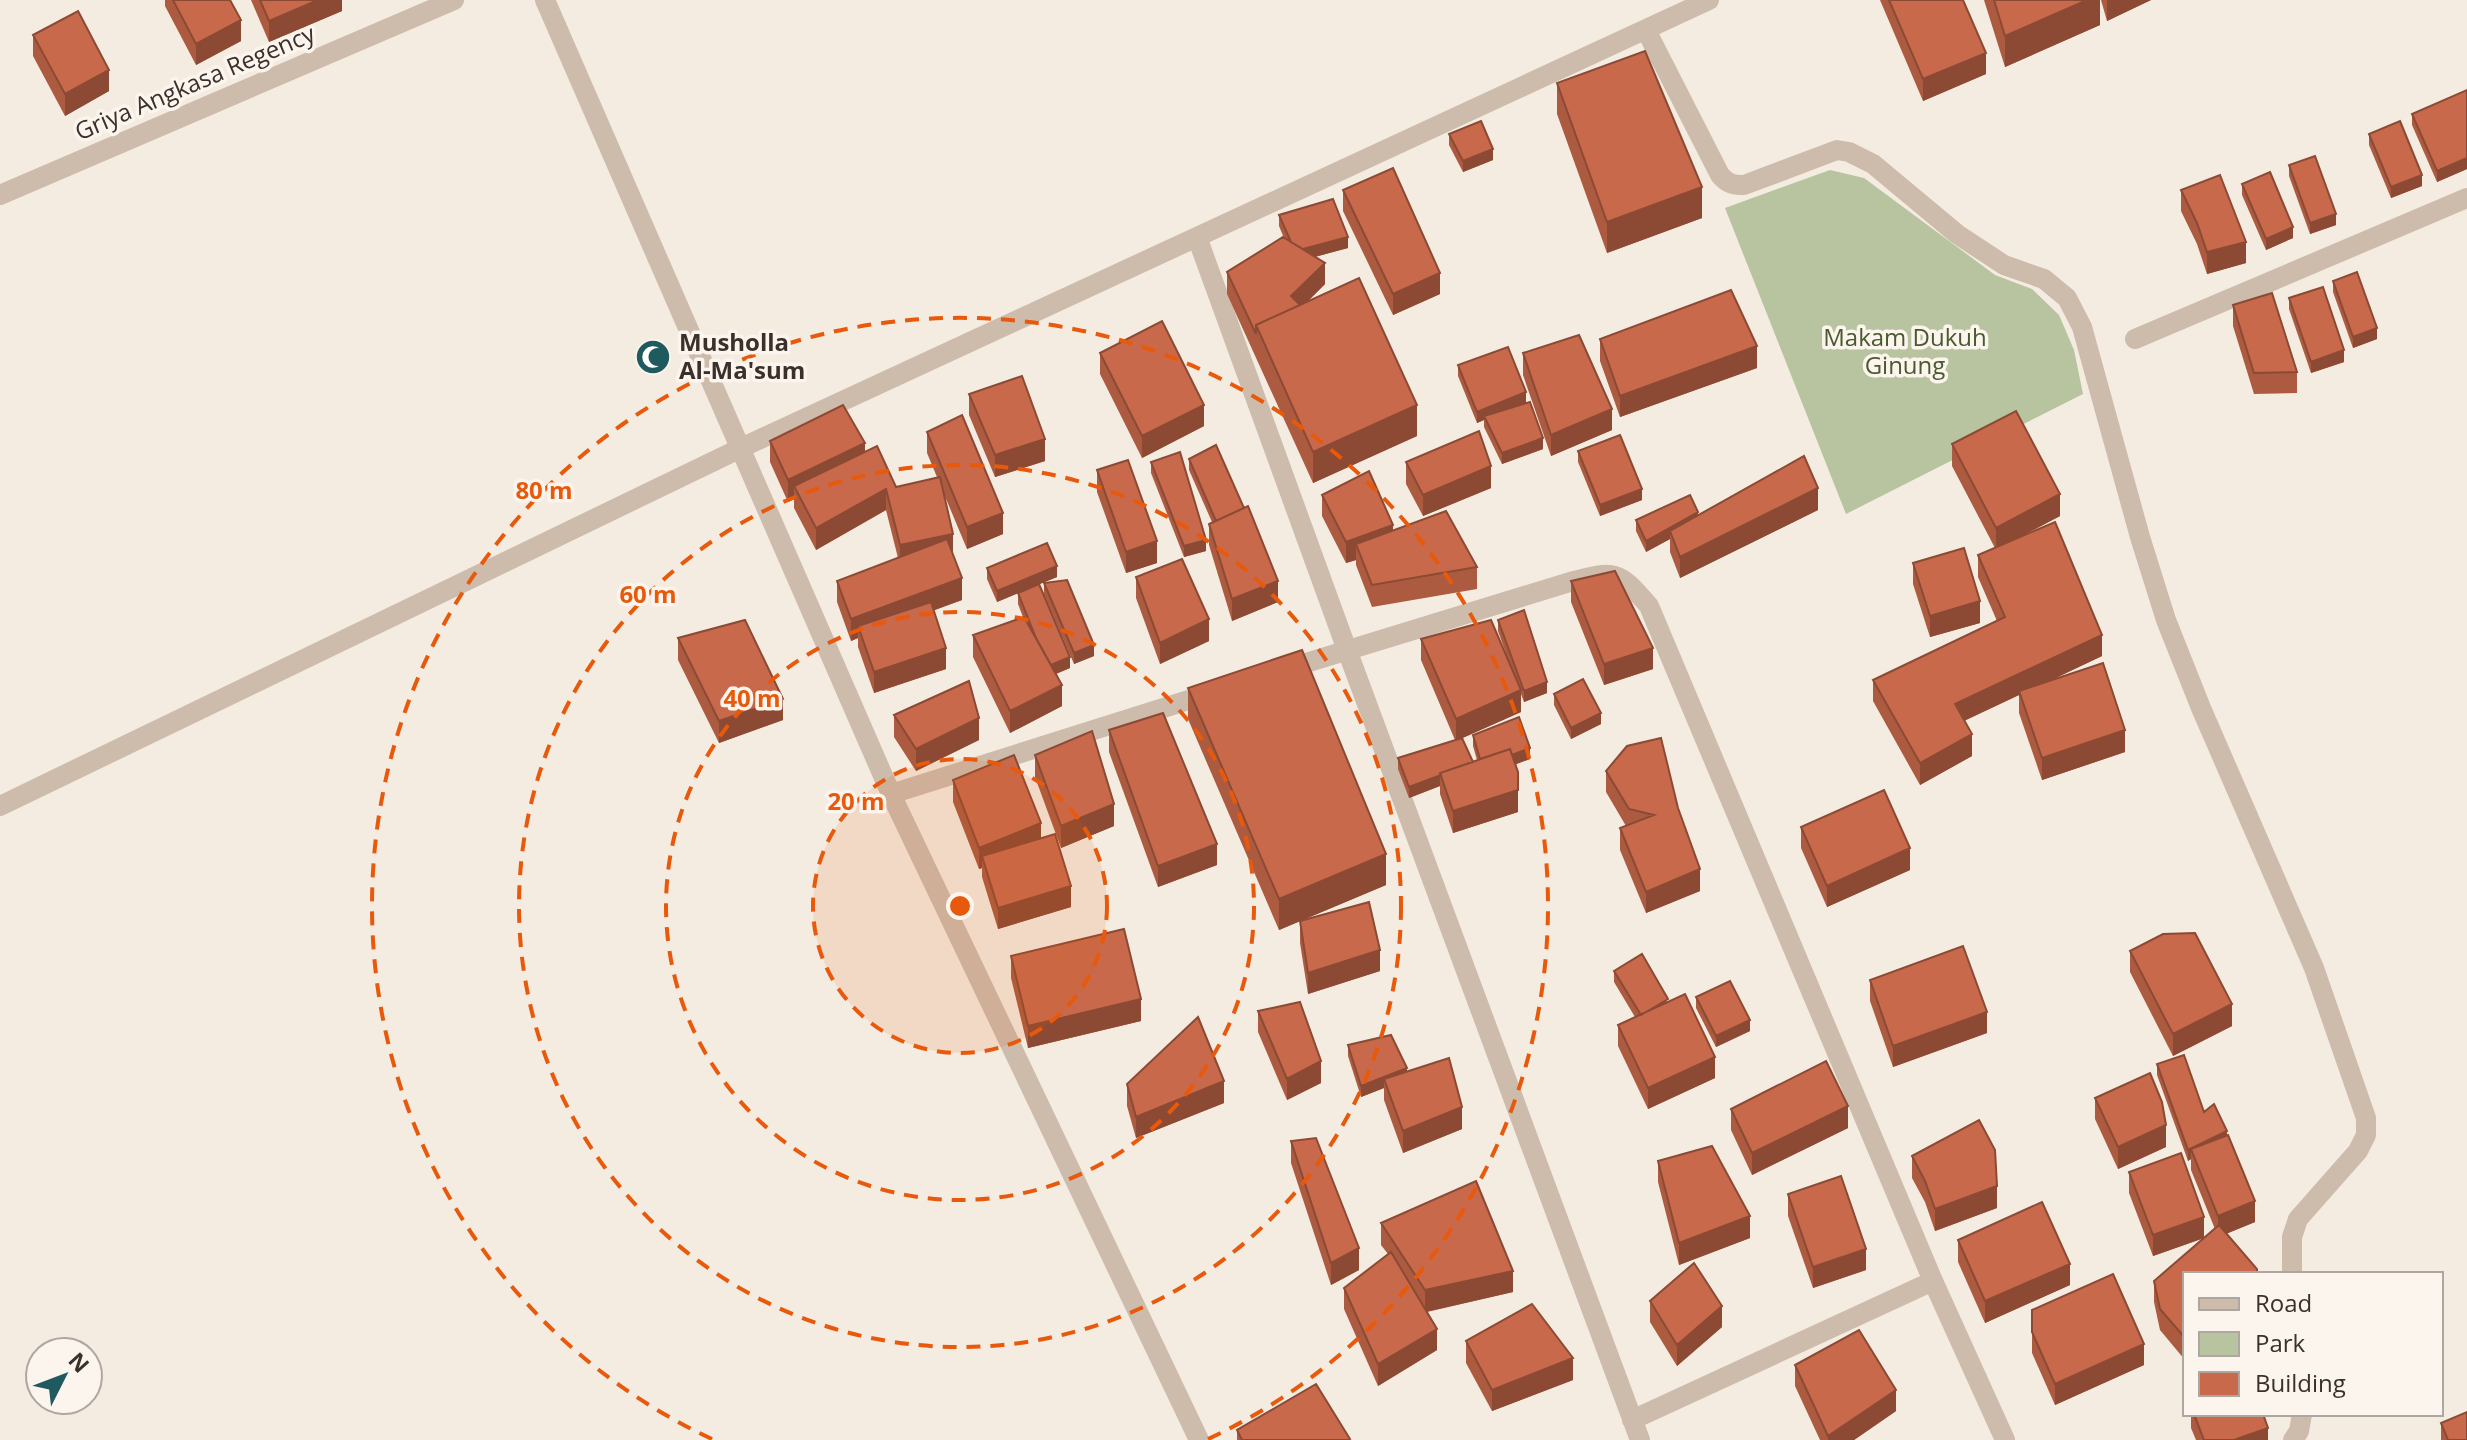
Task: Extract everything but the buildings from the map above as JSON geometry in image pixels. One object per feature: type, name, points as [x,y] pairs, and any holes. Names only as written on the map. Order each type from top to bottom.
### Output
[{"type":"street","name":"Griya Angkasa Regency","points":[[0,195],[454,0]]},
{"type":"street","points":[[545,0],[891,794],[1199,1440]]},
{"type":"street","points":[[0,806],[741,448],[1709,0]]},
{"type":"street","points":[[1646,30],[1725,181],[1744,185],[1837,150],[1849,152],[1873,164],[1957,234],[2004,265],[2044,279],[2067,298],[2082,327],[2166,620],[2314,968],[2366,1118],[2366,1135],[2358,1151],[2298,1219],[2292,1237],[2292,1272]]},
{"type":"street","points":[[2135,339],[2467,198]]},
{"type":"street","points":[[1197,237],[1640,1440]]},
{"type":"street","points":[[1271,674],[1570,582],[1603,574],[1626,580],[1649,606],[1933,1281],[2005,1440]]},
{"type":"street","points":[[891,794],[1225,688]]},
{"type":"street","points":[[1632,1420],[1933,1281]]},
{"type":"street","points":[[2293,1440],[2299,1431],[2302,1416]]},
{"type":"green space","name":"Makam Dukuh Ginung","points":[[1830,170],[1864,178],[1995,275],[2032,289],[2059,315],[2074,350],[2083,394],[1846,514],[1725,208]]},
{"type":"place","name":"Musholla Al-Ma'sum","points":[[653,357]]}]
